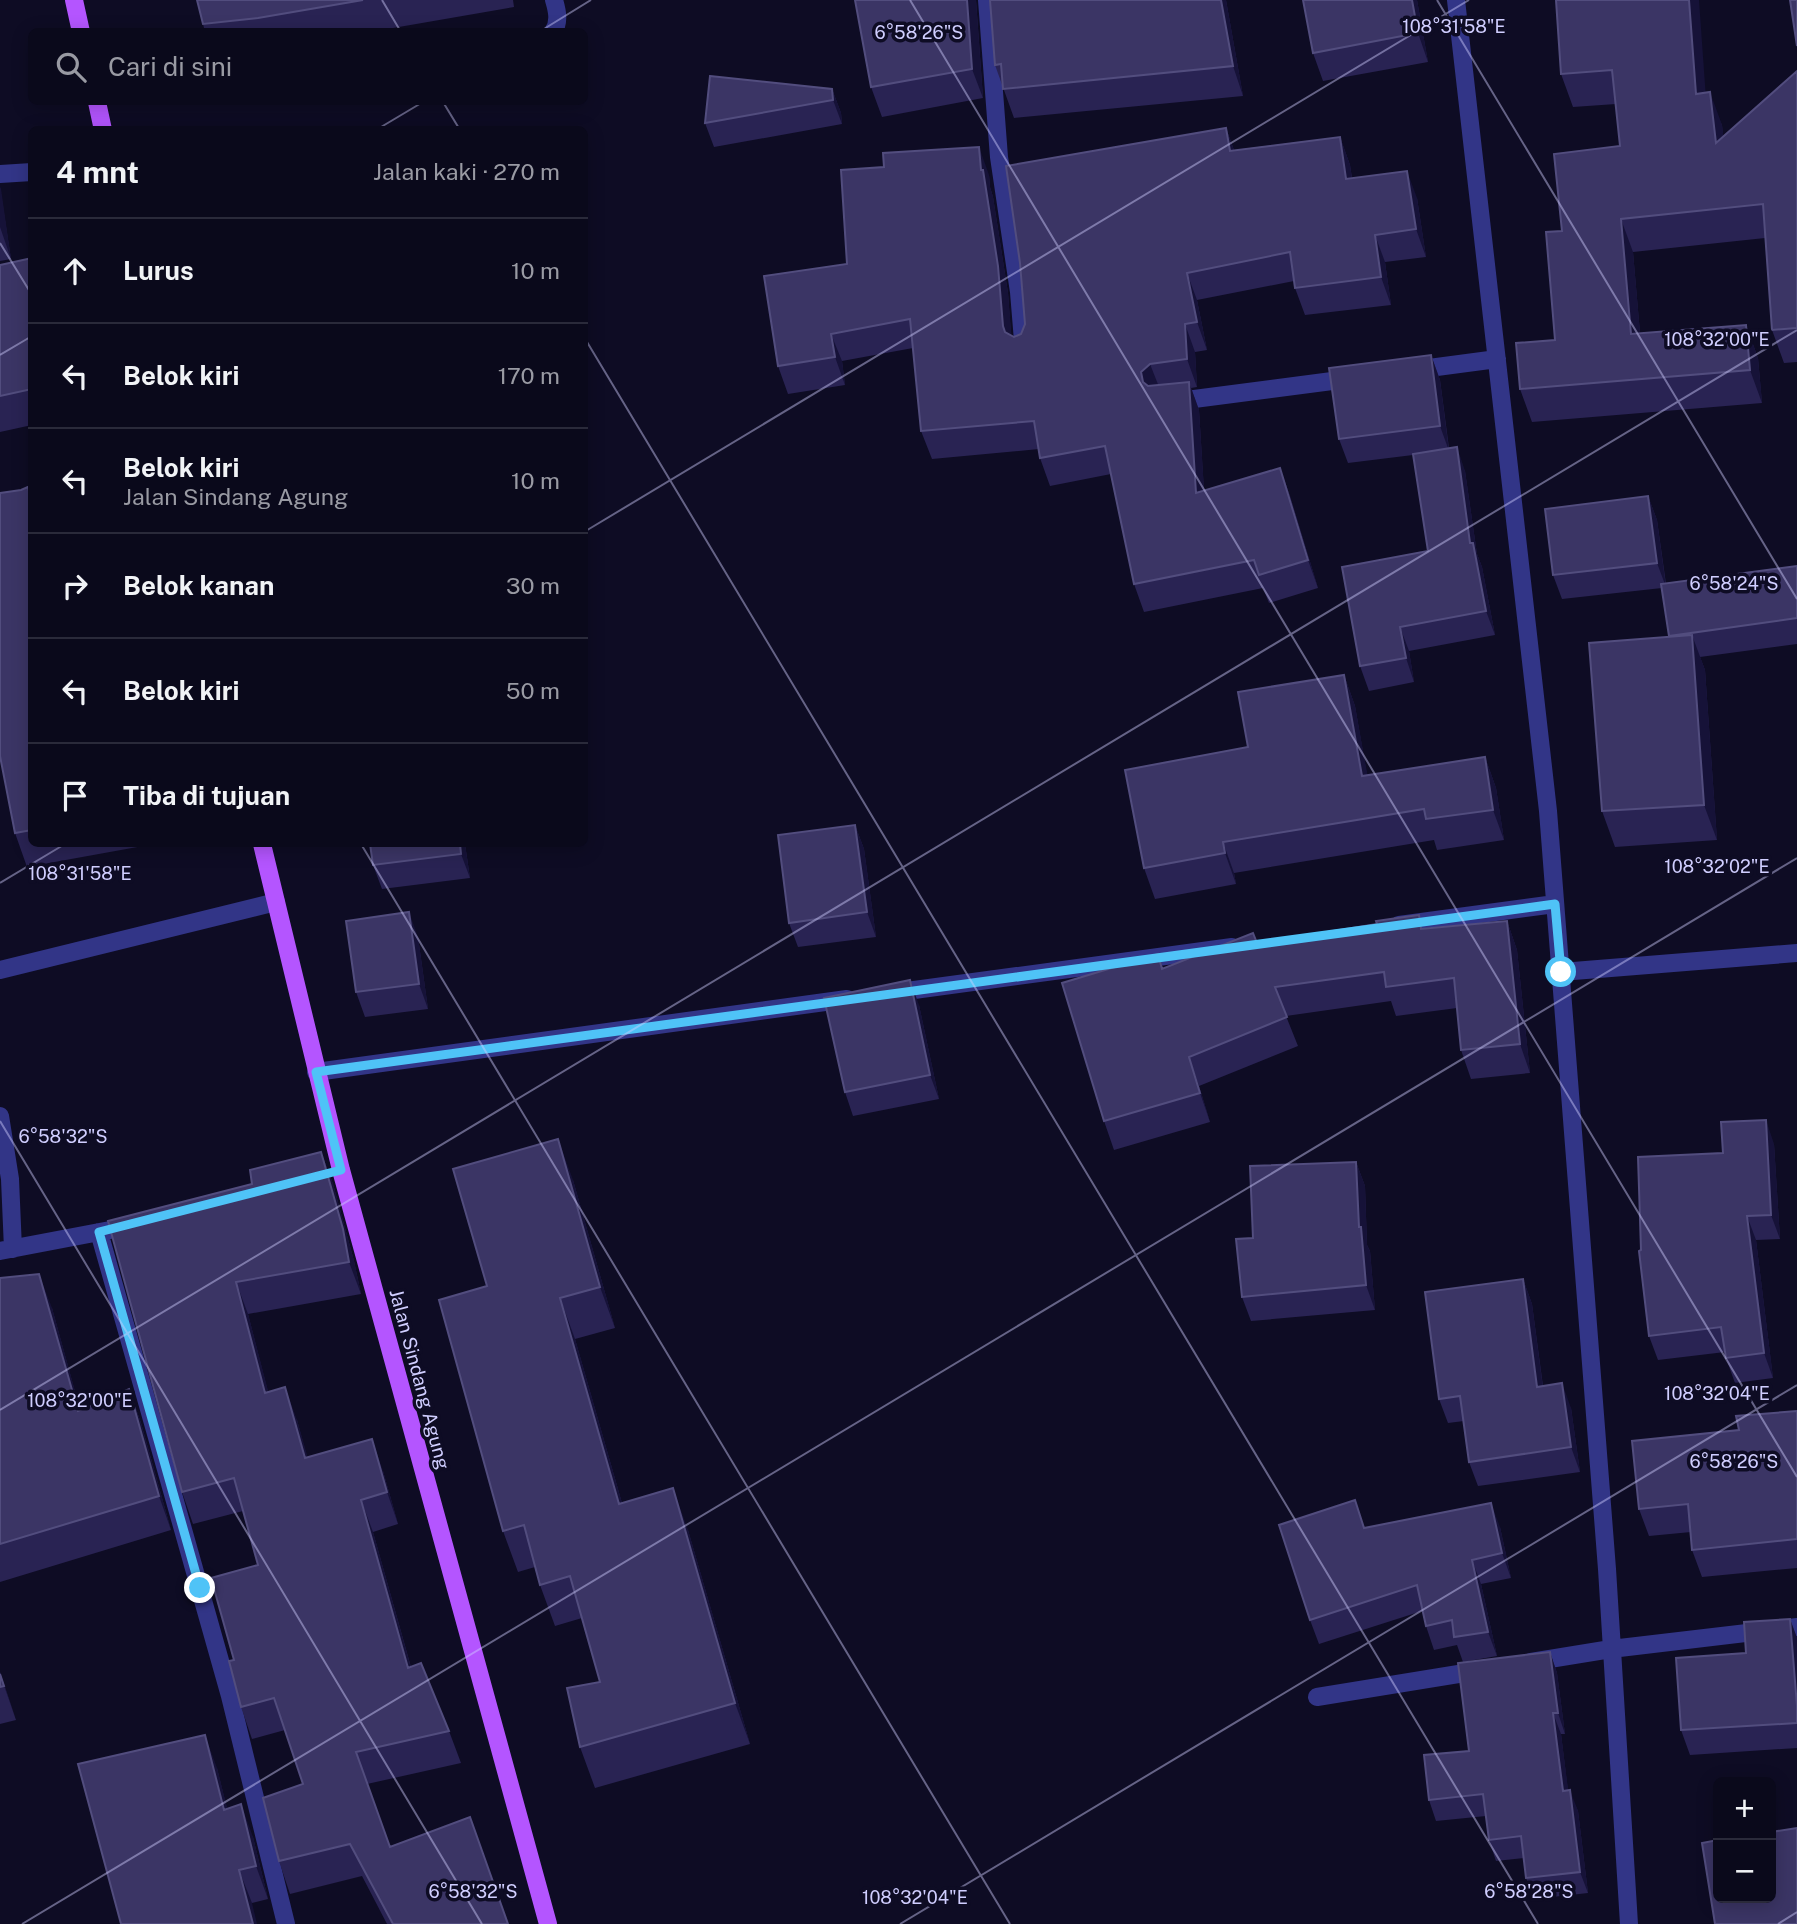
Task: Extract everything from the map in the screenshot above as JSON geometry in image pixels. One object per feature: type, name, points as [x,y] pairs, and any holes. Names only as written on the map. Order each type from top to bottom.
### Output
[{"type":"main road","points":[[74,0],[80,28]]},
{"type":"main road","points":[[98,105],[102,126]]},
{"type":"main road","name":"Jalan Sindang Agung","points":[[263,847],[316,1072],[334,1171],[548,1924]]},
{"type":"street","points":[[554,0],[558,12],[556,28]]},
{"type":"street","points":[[987,0],[999,157],[1019,292],[1024,353]]},
{"type":"street","points":[[1456,0],[1548,811],[1629,1924]]},
{"type":"street","points":[[0,174],[28,172]]},
{"type":"street","points":[[1403,372],[1497,359]]},
{"type":"street","points":[[1162,403],[1376,375]]},
{"type":"street","points":[[0,970],[276,902]]},
{"type":"street","points":[[1376,928],[1555,904]]},
{"type":"street","points":[[316,1072],[1252,945]]},
{"type":"street","points":[[1561,972],[1797,953]]},
{"type":"street","points":[[0,1116],[10,1179],[7,1250],[122,1226]]},
{"type":"street","points":[[99,1232],[236,1719],[286,1924]]},
{"type":"street","points":[[1317,1697],[1611,1649],[1797,1627]]},
{"type":"building","points":[[197,0],[363,0],[258,18],[203,24]]},
{"type":"building","points":[[855,0],[967,0],[972,69],[871,87]]},
{"type":"building","points":[[990,0],[1221,0],[1233,66],[1003,89],[1001,64],[995,65]]},
{"type":"building","points":[[1303,0],[1412,0],[1418,33],[1313,53]]},
{"type":"building","points":[[1556,0],[1689,0],[1696,94],[1710,92],[1716,143],[1797,71],[1797,328],[1772,330],[1763,204],[1621,219],[1631,334],[1746,325],[1750,370],[1520,389],[1516,343],[1555,340],[1546,232],[1562,231],[1554,154],[1620,146],[1612,70],[1561,74]]},
{"type":"building","points":[[1790,0],[1797,0],[1797,46]]},
{"type":"building","points":[[710,76],[832,89],[833,100],[705,123]]},
{"type":"building","points":[[1226,128],[1230,151],[1340,137],[1346,179],[1407,171],[1416,229],[1375,235],[1381,277],[1295,288],[1290,252],[1187,273],[1197,322],[1185,324],[1187,359],[1150,364],[1141,372],[1143,382],[1148,386],[1189,382],[1196,493],[1280,468],[1308,560],[1259,575],[1254,560],[1134,584],[1105,446],[1040,458],[1034,421],[921,431],[910,319],[831,334],[835,357],[778,366],[764,276],[847,264],[841,170],[884,167],[883,153],[979,147],[998,266],[1003,326],[1005,332],[1014,337],[1021,334],[1025,324],[1020,263],[1006,166]]},
{"type":"building","points":[[28,259],[28,390],[0,396],[0,265]]},
{"type":"building","points":[[1431,355],[1440,426],[1339,439],[1329,368]]},
{"type":"building","points":[[1457,447],[1470,543],[1473,543],[1486,611],[1400,627],[1406,658],[1360,666],[1342,567],[1428,551],[1413,454]]},
{"type":"building","points":[[28,487],[28,831],[15,833],[0,756],[0,493]]},
{"type":"building","points":[[1648,496],[1657,563],[1553,575],[1545,509]]},
{"type":"building","points":[[1797,566],[1797,618],[1669,636],[1661,584]]},
{"type":"building","points":[[1692,635],[1704,805],[1602,811],[1589,643]]},
{"type":"building","points":[[1344,675],[1362,776],[1485,757],[1493,810],[1426,819],[1424,809],[1223,842],[1225,853],[1144,868],[1125,770],[1248,747],[1238,692]]},
{"type":"building","points":[[855,825],[867,912],[789,923],[778,835]]},
{"type":"building","points":[[370,847],[460,847],[461,854],[373,865]]},
{"type":"building","points":[[409,912],[419,984],[356,992],[346,921]]},
{"type":"building","points":[[1419,915],[1421,929],[1507,921],[1520,1044],[1461,1050],[1454,978],[1386,987],[1384,972],[1275,987],[1287,1017],[1189,1057],[1200,1093],[1104,1121],[1062,983],[1158,954],[1162,969],[1253,933],[1257,943]]},
{"type":"building","points":[[910,980],[930,1075],[845,1092],[824,998]]},
{"type":"building","points":[[1766,1120],[1771,1215],[1747,1216],[1764,1353],[1726,1358],[1721,1327],[1649,1336],[1639,1251],[1638,1157],[1723,1153],[1721,1122]]},
{"type":"building","points":[[558,1139],[600,1287],[560,1298],[619,1504],[673,1488],[735,1703],[580,1747],[567,1688],[600,1682],[570,1576],[540,1585],[524,1525],[503,1531],[439,1300],[487,1286],[453,1169]]},
{"type":"building","points":[[321,1152],[343,1229],[349,1262],[236,1282],[265,1393],[285,1387],[305,1458],[372,1439],[387,1492],[361,1500],[408,1668],[421,1663],[449,1731],[356,1752],[390,1847],[470,1817],[508,1924],[393,1924],[350,1844],[279,1861],[263,1798],[303,1784],[274,1698],[241,1707],[229,1661],[234,1660],[211,1578],[258,1565],[234,1478],[182,1492],[108,1221],[252,1184],[250,1170]]},
{"type":"building","points":[[1356,1162],[1359,1227],[1366,1285],[1242,1297],[1236,1239],[1253,1238],[1250,1166]]},
{"type":"building","points":[[39,1274],[78,1411],[129,1389],[159,1496],[0,1544],[0,1278]]},
{"type":"building","points":[[1523,1279],[1537,1387],[1562,1383],[1571,1447],[1469,1462],[1460,1396],[1439,1399],[1425,1292]]},
{"type":"building","points":[[1797,1411],[1797,1539],[1692,1550],[1688,1504],[1639,1509],[1632,1441],[1739,1430],[1736,1416]]},
{"type":"building","points":[[1355,1500],[1364,1528],[1491,1503],[1502,1553],[1472,1560],[1488,1632],[1454,1637],[1452,1620],[1426,1626],[1417,1585],[1310,1620],[1279,1525]]},
{"type":"building","points":[[1790,1619],[1797,1723],[1681,1730],[1676,1658],[1746,1653],[1744,1622]]},
{"type":"building","points":[[1550,1652],[1558,1713],[1553,1713],[1563,1791],[1570,1790],[1580,1872],[1526,1878],[1521,1836],[1489,1840],[1483,1794],[1429,1800],[1424,1755],[1469,1751],[1458,1663]]},
{"type":"building","points":[[205,1735],[224,1810],[241,1804],[256,1866],[239,1870],[253,1924],[121,1924],[78,1764]]},
{"type":"building","points":[[1797,1828],[1797,1924],[1715,1924],[1702,1843],[1713,1841],[1713,1903],[1776,1903],[1776,1831]]},
{"type":"route","points":[[200,1588],[99,1232],[341,1170],[316,1072],[1555,904],[1561,972]]}]
